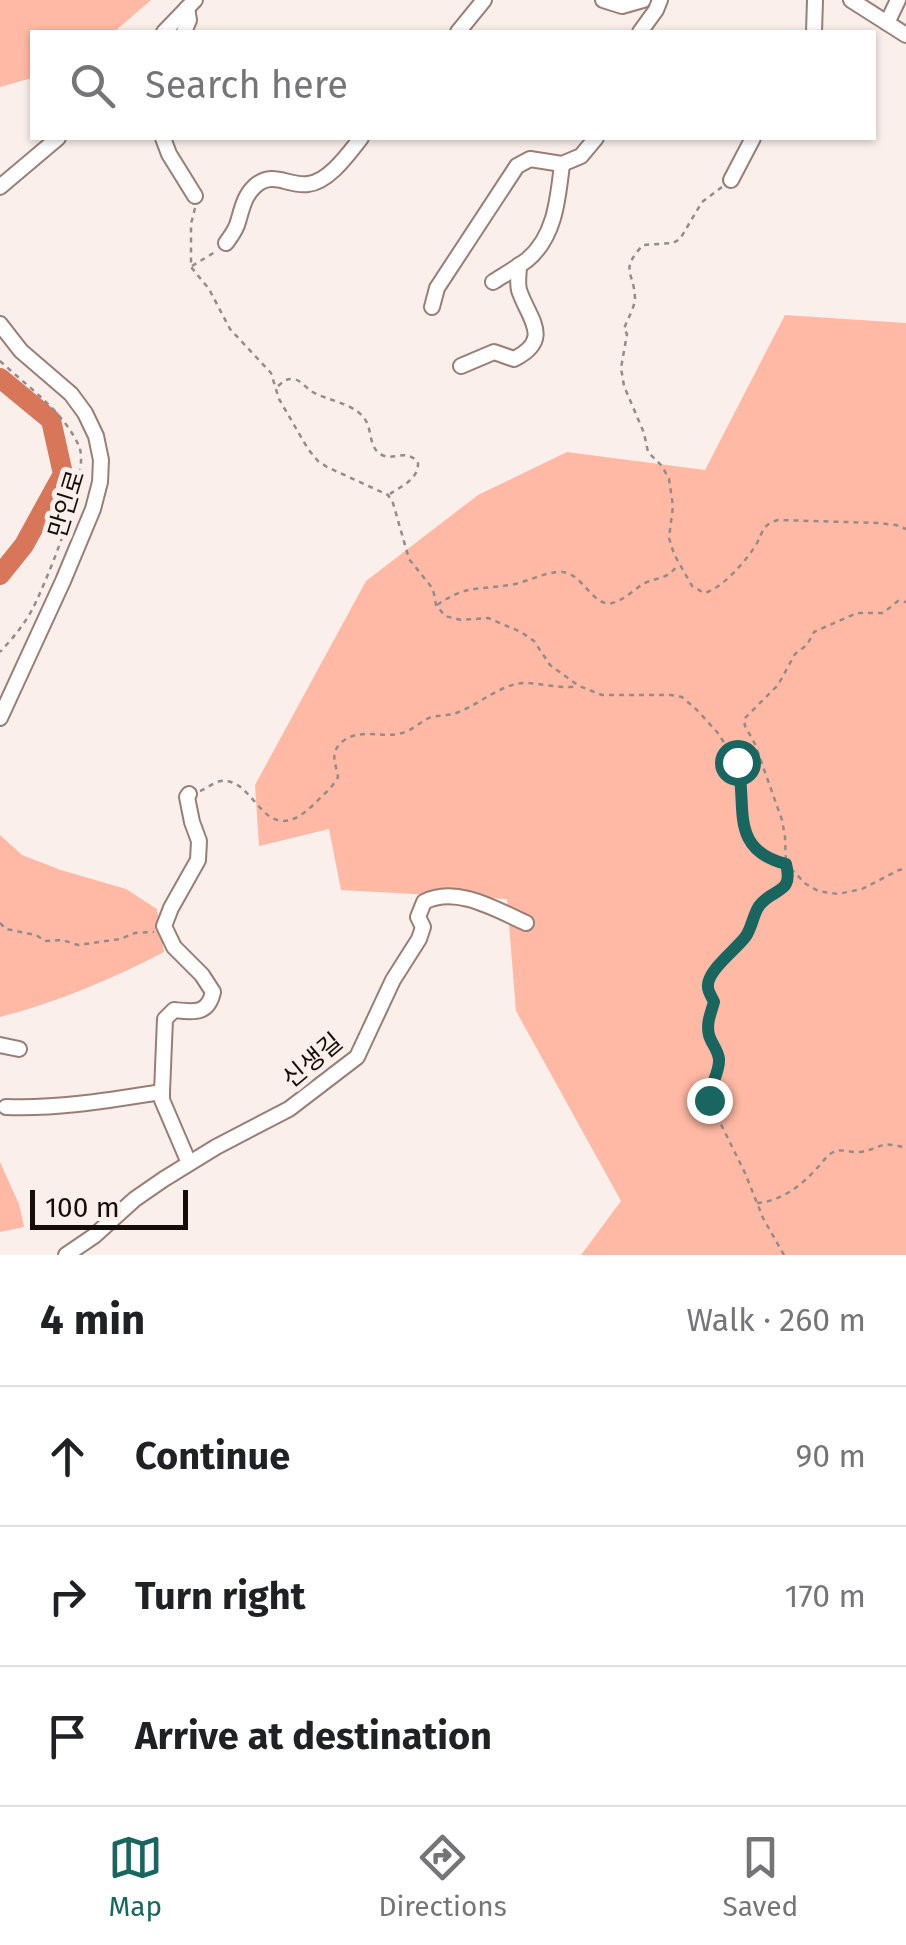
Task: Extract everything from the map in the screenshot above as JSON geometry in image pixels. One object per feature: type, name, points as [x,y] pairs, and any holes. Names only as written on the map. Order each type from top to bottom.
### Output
[{"type":"street","points":[[460,30],[484,0]]},
{"type":"street","points":[[603,0],[622,6],[643,0]]},
{"type":"street","points":[[641,30],[660,0]]},
{"type":"street","points":[[814,30],[815,0]]},
{"type":"street","points":[[851,0],[906,35]]},
{"type":"street","points":[[887,23],[898,0]]},
{"type":"street","points":[[166,30],[191,4]]},
{"type":"street","points":[[185,30],[191,4]]},
{"type":"street","points":[[0,186],[56,140]]},
{"type":"street","points":[[164,140],[195,196]]},
{"type":"street","points":[[226,243],[244,200],[256,185],[273,178],[311,184],[324,178],[359,140]]},
{"type":"street","points":[[432,307],[437,288],[517,166],[530,159],[562,164],[580,156],[594,140]]},
{"type":"street","points":[[731,180],[752,140]]},
{"type":"street","points":[[493,282],[543,244],[552,223],[562,164]]},
{"type":"street","points":[[462,366],[494,352],[514,359],[528,352],[536,326],[518,287],[519,265]]},
{"type":"street","name":"만인로","points":[[0,324],[21,351],[70,394],[85,413],[96,436],[101,460],[93,509],[0,718]]},
{"type":"street","points":[[188,1163],[162,1092],[165,1019],[174,1010],[198,1012],[206,1007],[213,992],[202,975],[174,948],[166,929],[166,920],[200,850],[189,794]]},
{"type":"street","name":"신생길","points":[[66,1255],[135,1199],[188,1163],[289,1109],[357,1056],[393,980],[424,928],[418,917],[424,902],[435,896],[463,898],[526,923]]},
{"type":"street","points":[[0,1045],[19,1048]]},
{"type":"street","points":[[6,1106],[34,1108],[162,1092]]},
{"type":"path","points":[[731,180],[702,202],[680,239],[643,245],[632,258],[630,268],[635,297],[624,329],[624,386],[648,452],[669,479],[673,506],[670,538],[678,564],[692,586],[704,594],[725,582],[770,522],[878,523],[906,529]]},
{"type":"path","points":[[195,196],[191,267],[230,330],[271,373],[280,399],[318,460],[388,495],[410,559],[433,589],[436,605],[445,616],[488,618],[521,632],[550,664],[579,686],[602,695],[682,698],[717,732],[737,762],[741,774],[741,817],[753,844],[766,856],[786,864],[806,884],[838,894],[862,889],[906,868]]},
{"type":"path","points":[[191,267],[226,243]]},
{"type":"path","points":[[0,361],[65,421],[81,451],[78,490],[46,576],[20,630],[0,652]]},
{"type":"path","points":[[277,387],[296,379],[312,392],[355,410],[367,422],[379,454],[413,457],[418,462],[414,478],[388,495]]},
{"type":"path","points":[[436,605],[462,590],[510,585],[560,572],[570,573],[607,604],[672,573],[678,564]]},
{"type":"path","points":[[784,1255],[709,1100],[719,1060],[709,1036],[708,1022],[714,1002],[708,988],[710,977],[744,940],[759,906],[788,884],[789,876],[782,820],[744,720],[778,685],[795,654],[814,632],[857,614],[883,612],[898,601],[906,602]]},
{"type":"path","points":[[189,794],[223,781],[246,790],[271,818],[288,820],[305,812],[334,784],[338,777],[335,750],[349,737],[408,731],[427,718],[452,714],[520,683],[579,686]]},
{"type":"path","points":[[0,923],[46,941],[78,945],[166,929]]},
{"type":"path","points":[[756,1203],[770,1202],[792,1190],[830,1153],[856,1153],[888,1143],[906,1148]]},
{"type":"shaded area","points":[[0,0],[151,0],[116,30],[30,30],[30,79],[0,87]]},
{"type":"shaded area","points":[[785,315],[906,323],[906,1255],[581,1255],[621,1201],[516,1011],[507,899],[341,890],[329,829],[259,846],[255,785],[366,581],[478,495],[567,452],[705,470]]},
{"type":"shaded area","points":[[0,835],[22,855],[126,889],[157,909],[164,952],[84,989],[0,1017]]},
{"type":"shaded area","points":[[0,1162],[19,1204],[24,1227],[0,1232]]},
{"type":"waterway","points":[[0,378],[51,420],[63,474],[24,545],[0,575]]},
{"type":"route","points":[[709,1100],[719,1060],[709,1036],[708,1022],[714,1002],[708,988],[710,977],[744,940],[759,906],[788,884],[789,876],[786,864],[766,856],[746,832],[741,817],[741,774],[737,762]]}]
